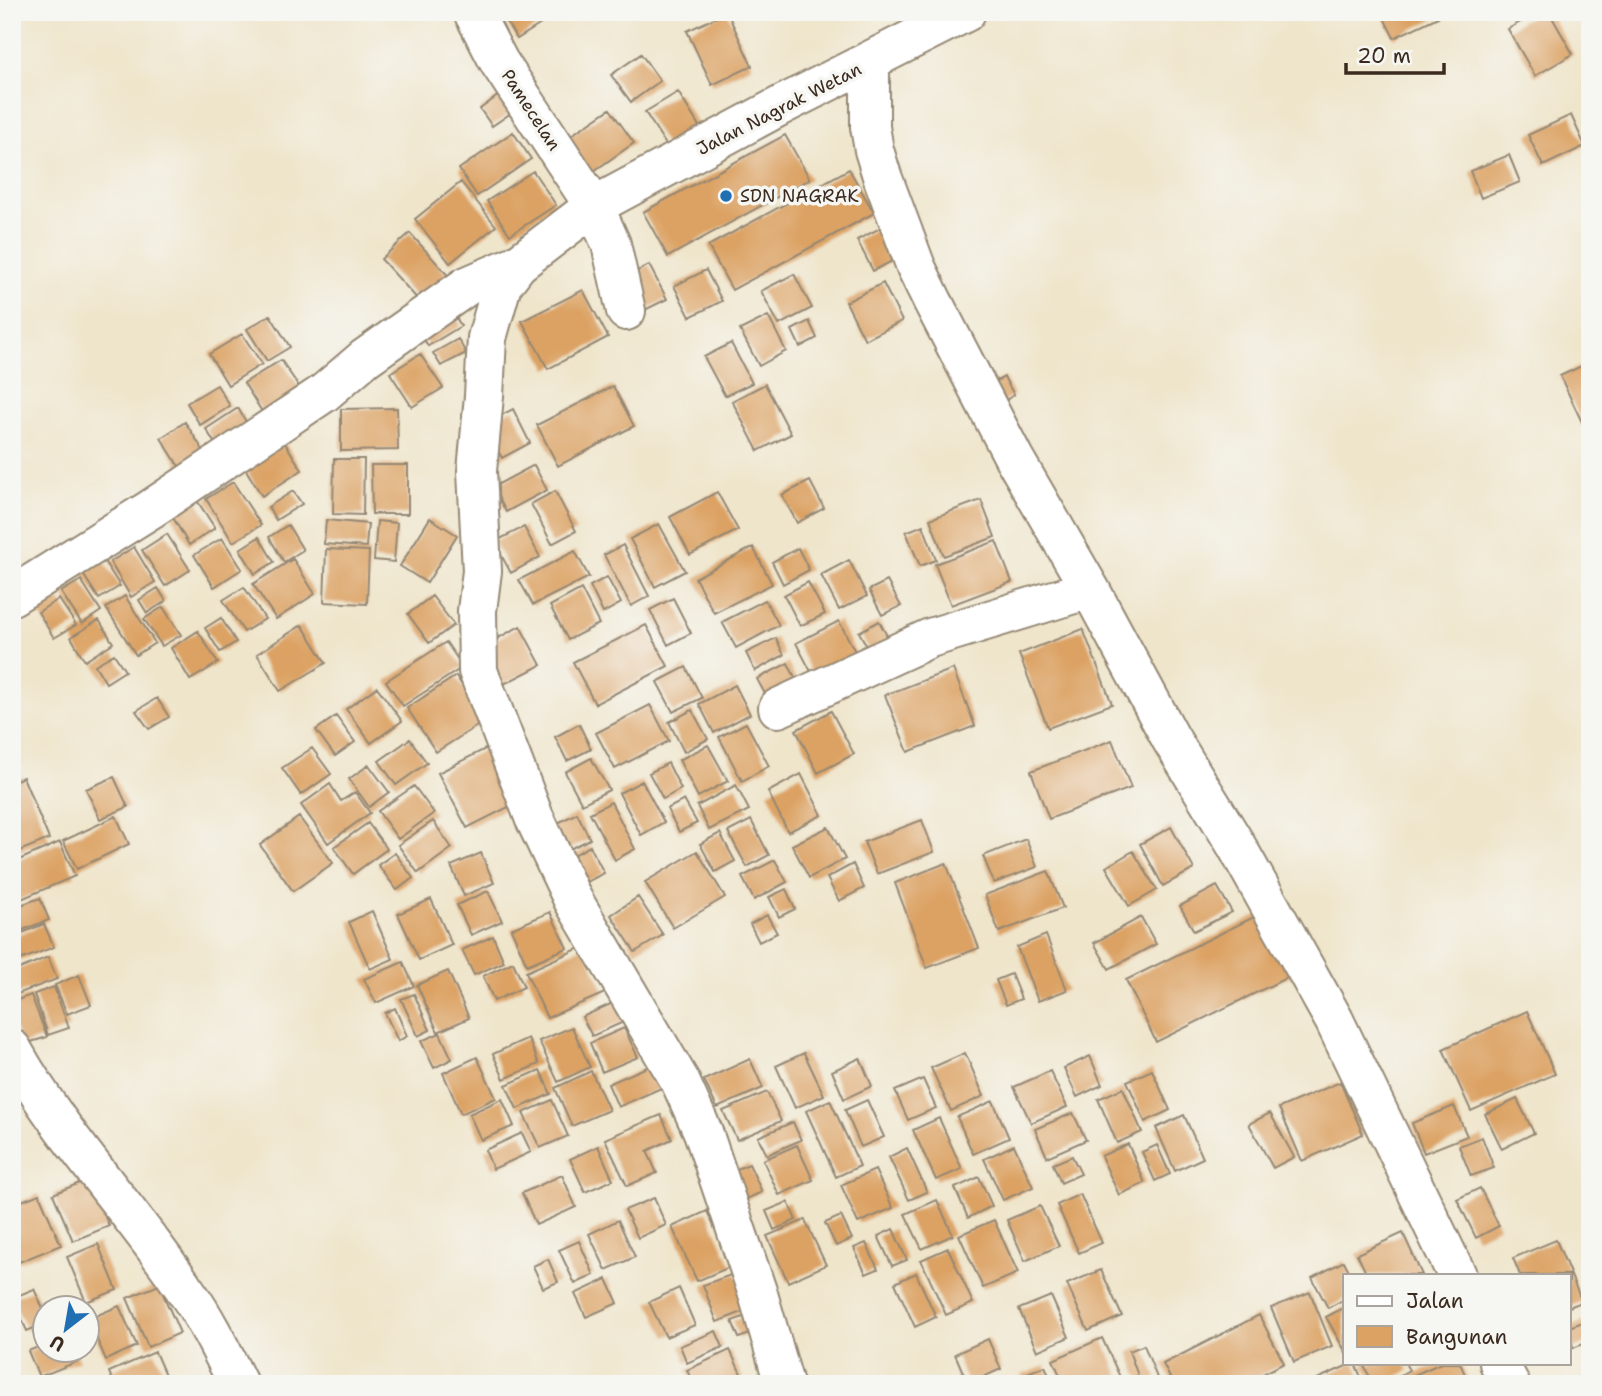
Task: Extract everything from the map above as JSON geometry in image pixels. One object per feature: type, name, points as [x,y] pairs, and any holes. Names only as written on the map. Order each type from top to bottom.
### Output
[{"type":"street","name":"Pamecelan","points":[[473,12],[499,62],[593,206],[611,244],[626,311]]},
{"type":"street","name":"Jalan Nagrak Wetan","points":[[518,264],[593,206],[782,105],[870,63],[966,12]]},
{"type":"street","points":[[870,63],[870,127],[874,150],[916,267],[1014,458],[1090,589],[1171,739],[1236,845],[1334,1020],[1457,1274]]},
{"type":"street","points":[[12,596],[151,509],[292,415],[324,393],[365,358],[467,286],[518,264]]},
{"type":"street","points":[[518,264],[502,285],[487,338],[477,471],[482,571],[477,611],[478,671],[534,817],[573,900],[680,1081],[703,1132],[758,1294],[784,1384]]},
{"type":"street","points":[[778,708],[930,638],[1090,589]]},
{"type":"street","points":[[12,1049],[51,1110],[186,1290],[210,1329],[238,1384]]},
{"type":"street","points":[[1500,1364],[1510,1384]]},
{"type":"building","points":[[500,12],[538,12],[544,22],[517,39]]},
{"type":"building","points":[[727,12],[752,66],[712,85],[687,31]]},
{"type":"building","points":[[1381,12],[1435,12],[1438,17],[1394,38]]},
{"type":"building","points":[[1538,12],[1549,12],[1573,54],[1535,76],[1508,29]]},
{"type":"building","points":[[641,54],[660,81],[631,102],[611,75]]},
{"type":"building","points":[[678,92],[702,131],[670,151],[645,112]]},
{"type":"building","points":[[499,95],[511,113],[492,126],[480,109]]},
{"type":"building","points":[[610,109],[634,143],[588,175],[564,140]]},
{"type":"building","points":[[1571,115],[1585,146],[1543,166],[1528,135]]},
{"type":"building","points":[[513,132],[531,159],[477,196],[459,169]]},
{"type":"building","name":"SDN NAGRAK","points":[[785,135],[810,179],[668,257],[643,212]]},
{"type":"building","points":[[1509,155],[1520,182],[1481,198],[1470,171]]},
{"type":"building","name":"SDN NAGRAK","points":[[849,169],[874,213],[732,290],[708,246]]},
{"type":"building","points":[[533,171],[556,205],[510,235],[487,201]]},
{"type":"building","points":[[461,182],[496,226],[450,263],[415,219]]},
{"type":"building","points":[[884,226],[900,257],[873,271],[857,240]]},
{"type":"building","points":[[410,233],[451,279],[423,305],[381,259]]},
{"type":"building","points":[[649,265],[667,299],[639,313],[622,279]]},
{"type":"building","points":[[706,270],[722,301],[690,317],[674,286]]},
{"type":"building","points":[[794,274],[812,308],[779,325],[761,291]]},
{"type":"building","points":[[883,283],[902,321],[865,340],[846,302]]},
{"type":"building","points":[[583,290],[608,337],[548,369],[522,321]]},
{"type":"building","points":[[450,307],[461,326],[428,346],[416,326]]},
{"type":"building","points":[[270,315],[290,347],[267,361],[247,329]]},
{"type":"building","points":[[768,316],[786,351],[759,366],[740,330]]},
{"type":"building","points":[[809,321],[817,338],[800,347],[792,330]]},
{"type":"building","points":[[242,334],[262,364],[228,385],[209,354]]},
{"type":"building","points":[[458,339],[466,353],[441,366],[433,353]]},
{"type":"building","points":[[731,343],[752,383],[725,396],[704,357]]},
{"type":"building","points":[[420,354],[443,388],[412,407],[390,373]]},
{"type":"building","points":[[281,360],[304,394],[266,418],[244,383]]},
{"type":"building","points":[[1590,362],[1590,439],[1560,376]]},
{"type":"building","points":[[1004,377],[1014,395],[1001,403],[991,384]]},
{"type":"building","points":[[765,384],[791,434],[758,451],[732,401]]},
{"type":"building","points":[[217,385],[230,406],[200,425],[187,403]]},
{"type":"building","points":[[613,386],[634,426],[558,466],[537,425]]},
{"type":"building","points":[[238,408],[249,427],[217,447],[206,429]]},
{"type":"building","points":[[397,408],[398,450],[341,451],[341,409]]},
{"type":"building","points":[[513,409],[530,443],[502,458],[484,424]]},
{"type":"building","points":[[185,422],[210,461],[185,476],[161,438]]},
{"type":"building","points":[[283,440],[302,470],[262,496],[243,465]]},
{"type":"building","points":[[334,459],[364,459],[363,515],[333,514]]},
{"type":"building","points":[[371,465],[408,465],[408,514],[372,514]]},
{"type":"building","points":[[534,465],[547,490],[506,512],[493,487]]},
{"type":"building","points":[[810,481],[824,508],[797,523],[782,495]]},
{"type":"building","points":[[233,482],[261,525],[233,542],[206,499]]},
{"type":"building","points":[[293,491],[302,504],[276,520],[268,507]]},
{"type":"building","points":[[555,491],[576,531],[552,544],[531,504]]},
{"type":"building","points":[[717,492],[738,530],[690,555],[670,517]]},
{"type":"building","points":[[196,499],[215,528],[189,545],[171,514]]},
{"type":"building","points":[[981,500],[995,537],[944,556],[930,519]]},
{"type":"building","points":[[430,518],[457,535],[427,583],[400,566]]},
{"type":"building","points":[[326,520],[368,524],[366,547],[324,544]]},
{"type":"building","points":[[377,521],[397,523],[394,562],[374,560]]},
{"type":"building","points":[[659,524],[685,571],[655,587],[630,539]]},
{"type":"building","points":[[288,525],[303,550],[284,562],[269,537]]},
{"type":"building","points":[[923,525],[936,560],[920,566],[906,532]]},
{"type":"building","points":[[524,527],[540,557],[511,573],[494,542]]},
{"type":"building","points":[[167,534],[190,570],[165,586],[142,550]]},
{"type":"building","points":[[259,537],[274,562],[255,574],[240,549]]},
{"type":"building","points":[[222,538],[242,569],[214,587],[194,555]]},
{"type":"building","points":[[996,541],[1012,582],[951,605],[935,564]]},
{"type":"building","points":[[623,545],[649,596],[631,606],[604,555]]},
{"type":"building","points":[[134,547],[155,582],[131,597],[110,562]]},
{"type":"building","points":[[753,547],[772,584],[714,613],[695,578]]},
{"type":"building","points":[[798,548],[809,570],[783,584],[772,562]]},
{"type":"building","points":[[326,549],[369,551],[367,604],[324,602]]},
{"type":"building","points":[[575,551],[589,577],[533,605],[519,580]]},
{"type":"building","points":[[102,558],[120,586],[99,599],[81,571]]},
{"type":"building","points":[[293,559],[315,594],[276,619],[253,584]]},
{"type":"building","points":[[849,560],[867,596],[839,610],[821,575]]},
{"type":"building","points":[[607,577],[621,603],[603,613],[590,586]]},
{"type":"building","points":[[81,580],[101,611],[82,624],[61,592]]},
{"type":"building","points":[[887,581],[901,606],[882,615],[869,590]]},
{"type":"building","points":[[808,582],[825,614],[800,626],[784,595]]},
{"type":"building","points":[[244,587],[265,619],[244,632],[223,600]]},
{"type":"building","points":[[158,588],[166,601],[147,613],[139,600]]},
{"type":"building","points":[[581,589],[599,624],[568,640],[550,606]]},
{"type":"building","points":[[125,596],[155,643],[136,655],[106,608]]},
{"type":"building","points":[[432,596],[454,625],[429,643],[408,614]]},
{"type":"building","points":[[673,598],[691,633],[668,645],[650,610]]},
{"type":"building","points":[[59,599],[76,625],[54,638],[38,612]]},
{"type":"building","points":[[765,600],[779,625],[736,648],[722,622]]},
{"type":"building","points":[[163,607],[181,635],[162,646],[144,619]]},
{"type":"building","points":[[221,618],[236,642],[220,652],[205,628]]},
{"type":"building","points":[[99,620],[113,643],[85,661],[71,637]]},
{"type":"building","points":[[839,621],[860,661],[817,683],[796,643]]},
{"type":"building","points":[[879,621],[891,643],[871,654],[859,632]]},
{"type":"building","points":[[302,625],[326,663],[280,691],[257,654]]},
{"type":"building","points":[[646,625],[668,666],[595,704],[573,662]]},
{"type":"building","points":[[520,626],[541,665],[502,685],[482,647]]},
{"type":"building","points":[[1083,629],[1112,704],[1048,728],[1019,654]]},
{"type":"building","points":[[198,631],[218,663],[190,680],[171,648]]},
{"type":"building","points":[[776,638],[784,655],[755,671],[746,653]]},
{"type":"building","points":[[446,642],[463,667],[403,706],[386,681]]},
{"type":"building","points":[[114,654],[125,671],[106,683],[95,665]]},
{"type":"building","points":[[788,663],[802,692],[772,707],[757,679]]},
{"type":"building","points":[[686,667],[702,698],[673,712],[657,682]]},
{"type":"building","points":[[953,669],[975,726],[908,752],[885,695]]},
{"type":"building","points":[[456,676],[485,721],[436,752],[407,708]]},
{"type":"building","points":[[735,685],[750,714],[714,733],[699,704]]},
{"type":"building","points":[[377,687],[402,721],[371,743],[346,709]]},
{"type":"building","points":[[157,698],[169,717],[149,729],[136,711]]},
{"type":"building","points":[[650,705],[669,741],[615,769],[596,733]]},
{"type":"building","points":[[692,710],[708,739],[684,752],[669,722]]},
{"type":"building","points":[[831,711],[854,754],[818,773],[796,730]]},
{"type":"building","points":[[336,716],[355,742],[335,756],[316,730]]},
{"type":"building","points":[[746,723],[769,766],[742,781],[719,737]]},
{"type":"building","points":[[579,724],[591,749],[567,761],[555,737]]},
{"type":"building","points":[[410,739],[427,763],[396,785],[379,761]]},
{"type":"building","points":[[1112,740],[1131,788],[1049,819],[1031,771]]},
{"type":"building","points":[[708,745],[728,781],[698,797],[679,760]]},
{"type":"building","points":[[491,746],[520,801],[467,828],[438,773]]},
{"type":"building","points":[[312,748],[331,774],[301,795],[282,768]]},
{"type":"building","points":[[591,758],[609,790],[582,804],[565,772]]},
{"type":"building","points":[[668,763],[681,789],[663,799],[649,773]]},
{"type":"building","points":[[369,765],[389,792],[369,807],[349,779]]},
{"type":"building","points":[[801,774],[822,815],[788,832],[768,792]]},
{"type":"building","points":[[23,777],[49,839],[12,854],[12,782]]},
{"type":"building","points":[[114,777],[128,807],[100,819],[86,789]]},
{"type":"building","points":[[642,781],[664,822],[641,835],[619,793]]},
{"type":"building","points":[[330,784],[341,801],[355,792],[370,813],[328,843],[301,805]]},
{"type":"building","points":[[736,785],[749,810],[709,830],[697,806]]},
{"type":"building","points":[[414,786],[434,813],[398,839],[378,811]]},
{"type":"building","points":[[684,800],[697,823],[679,832],[667,809]]},
{"type":"building","points":[[611,802],[635,849],[615,860],[590,813]]},
{"type":"building","points":[[577,813],[590,839],[564,852],[550,827]]},
{"type":"building","points":[[116,816],[129,844],[77,869],[63,841]]},
{"type":"building","points":[[299,817],[333,863],[293,891],[260,845]]},
{"type":"building","points":[[751,820],[769,855],[747,867],[728,832]]},
{"type":"building","points":[[922,820],[934,852],[877,874],[864,842]]},
{"type":"building","points":[[433,821],[452,848],[418,873],[398,845]]},
{"type":"building","points":[[368,823],[387,849],[353,874],[334,847]]},
{"type":"building","points":[[828,827],[845,859],[809,878],[792,845]]},
{"type":"building","points":[[1171,827],[1194,869],[1163,886],[1140,844]]},
{"type":"building","points":[[720,833],[735,861],[715,872],[700,844]]},
{"type":"building","points":[[1026,839],[1037,867],[994,883],[983,856]]},
{"type":"building","points":[[60,842],[75,876],[12,903],[12,863]]},
{"type":"building","points":[[590,846],[604,873],[581,885],[567,859]]},
{"type":"building","points":[[697,851],[725,897],[673,928],[645,882]]},
{"type":"building","points":[[1133,851],[1157,890],[1129,906],[1106,867]]},
{"type":"building","points":[[395,853],[413,878],[397,890],[378,865]]},
{"type":"building","points":[[481,853],[494,883],[464,896],[451,866]]},
{"type":"building","points":[[775,860],[787,882],[754,900],[742,877]]},
{"type":"building","points":[[946,863],[979,948],[927,968],[895,883]]},
{"type":"building","points":[[853,864],[864,888],[839,901],[827,878]]},
{"type":"building","points":[[1048,871],[1063,908],[999,932],[985,895]]},
{"type":"building","points":[[1217,886],[1232,912],[1194,931],[1180,906]]},
{"type":"building","points":[[786,889],[795,909],[779,917],[769,897]]},
{"type":"building","points":[[488,891],[502,921],[471,935],[457,905]]},
{"type":"building","points":[[638,897],[663,935],[635,952],[611,915]]},
{"type":"building","points":[[40,898],[49,920],[12,934],[12,908]]},
{"type":"building","points":[[431,899],[452,945],[419,960],[398,914]]},
{"type":"building","points":[[372,911],[393,959],[370,969],[349,922]]},
{"type":"building","points":[[550,912],[567,948],[527,965],[511,929]]},
{"type":"building","points":[[1264,912],[1294,974],[1156,1042],[1126,980]]},
{"type":"building","points":[[767,915],[777,933],[759,942],[750,924]]},
{"type":"building","points":[[1141,917],[1156,944],[1109,969],[1094,943]]},
{"type":"building","points":[[44,924],[54,947],[20,960],[12,937]]},
{"type":"building","points":[[1046,935],[1067,990],[1038,1001],[1017,947]]},
{"type":"building","points":[[493,936],[504,962],[474,975],[462,950]]},
{"type":"building","points":[[584,946],[605,993],[547,1018],[526,972]]},
{"type":"building","points":[[48,957],[57,979],[12,996],[12,972]]},
{"type":"building","points":[[403,962],[414,986],[376,1003],[364,979]]},
{"type":"building","points":[[513,962],[524,987],[494,1001],[483,976]]},
{"type":"building","points":[[448,971],[469,1018],[438,1032],[417,985]]},
{"type":"building","points":[[1011,974],[1021,999],[1006,1005],[996,980]]},
{"type":"building","points":[[79,975],[91,1005],[67,1014],[55,985]]},
{"type":"building","points":[[54,987],[69,1028],[48,1035],[34,994]]},
{"type":"building","points":[[414,994],[430,1030],[418,1036],[401,999]]},
{"type":"building","points":[[31,995],[47,1037],[21,1045],[12,1019],[12,1002]]},
{"type":"building","points":[[617,1001],[626,1021],[592,1036],[582,1017]]},
{"type":"building","points":[[395,1008],[407,1036],[398,1041],[385,1013]]},
{"type":"building","points":[[1527,1011],[1555,1074],[1471,1111],[1443,1049]]},
{"type":"building","points":[[572,1027],[590,1067],[558,1082],[539,1041]]},
{"type":"building","points":[[624,1028],[638,1057],[602,1072],[590,1043]]},
{"type":"building","points":[[440,1033],[452,1059],[434,1068],[421,1041]]},
{"type":"building","points":[[528,1038],[539,1064],[504,1079],[493,1054]]},
{"type":"building","points":[[804,1053],[824,1095],[795,1108],[776,1066]]},
{"type":"building","points":[[965,1053],[984,1096],[951,1111],[931,1068]]},
{"type":"building","points":[[1090,1056],[1102,1085],[1077,1097],[1064,1068]]},
{"type":"building","points":[[477,1057],[496,1098],[461,1114],[443,1073]]},
{"type":"building","points":[[860,1058],[872,1086],[844,1099],[832,1071]]},
{"type":"building","points":[[750,1059],[763,1088],[717,1108],[704,1080]]},
{"type":"building","points":[[656,1063],[666,1086],[618,1107],[608,1084]]},
{"type":"building","points":[[540,1070],[551,1094],[517,1109],[506,1085]]},
{"type":"building","points":[[1152,1070],[1170,1110],[1145,1122],[1127,1081]]},
{"type":"building","points":[[591,1071],[609,1110],[572,1126],[555,1088]]},
{"type":"building","points":[[1050,1071],[1067,1107],[1031,1123],[1014,1087]]},
{"type":"building","points":[[923,1079],[936,1108],[908,1120],[895,1091]]},
{"type":"building","points":[[1340,1082],[1363,1134],[1302,1161],[1279,1108]]},
{"type":"building","points":[[1123,1088],[1142,1132],[1117,1143],[1098,1099]]},
{"type":"building","points":[[767,1092],[781,1121],[737,1140],[723,1111]]},
{"type":"building","points":[[502,1099],[514,1126],[481,1140],[469,1114]]},
{"type":"building","points":[[1517,1099],[1534,1133],[1502,1149],[1485,1114]]},
{"type":"building","points":[[552,1100],[568,1136],[540,1148],[523,1113]]},
{"type":"building","points":[[830,1100],[860,1166],[836,1177],[806,1111]]},
{"type":"building","points":[[867,1100],[884,1137],[861,1147],[845,1110]]},
{"type":"building","points":[[993,1101],[1009,1138],[973,1154],[957,1117]]},
{"type":"building","points":[[1454,1106],[1467,1136],[1424,1153],[1412,1123]]},
{"type":"building","points":[[1073,1113],[1086,1140],[1047,1157],[1035,1129]]},
{"type":"building","points":[[1270,1113],[1294,1157],[1273,1168],[1249,1124]]},
{"type":"building","points":[[661,1115],[672,1139],[647,1151],[657,1173],[627,1186],[605,1139]]},
{"type":"building","points":[[1184,1115],[1203,1158],[1175,1171],[1156,1128]]},
{"type":"building","points":[[939,1118],[962,1169],[936,1180],[913,1130]]},
{"type":"building","points":[[793,1122],[801,1140],[767,1155],[758,1137]]},
{"type":"building","points":[[522,1133],[531,1152],[493,1169],[485,1150]]},
{"type":"building","points":[[1482,1137],[1494,1168],[1471,1176],[1459,1146]]},
{"type":"building","points":[[1128,1144],[1145,1183],[1119,1195],[1101,1156]]},
{"type":"building","points":[[797,1145],[813,1180],[779,1195],[763,1160]]},
{"type":"building","points":[[1014,1145],[1033,1187],[1003,1200],[984,1159]]},
{"type":"building","points":[[1157,1145],[1170,1174],[1155,1181],[1142,1152]]},
{"type":"building","points":[[598,1146],[613,1180],[585,1192],[570,1159]]},
{"type":"building","points":[[907,1148],[927,1192],[909,1200],[889,1157]]},
{"type":"building","points":[[1072,1156],[1081,1174],[1061,1183],[1053,1164]]},
{"type":"building","points":[[749,1164],[762,1192],[740,1202],[727,1173]]},
{"type":"building","points":[[875,1170],[893,1208],[858,1223],[841,1185]]},
{"type":"building","points":[[562,1175],[576,1207],[536,1225],[522,1193]]},
{"type":"building","points":[[979,1177],[992,1206],[968,1218],[955,1188]]},
{"type":"building","points":[[89,1179],[109,1226],[73,1241],[53,1194]]},
{"type":"building","points":[[1480,1188],[1499,1226],[1476,1238],[1457,1199]]},
{"type":"building","points":[[39,1194],[61,1245],[19,1262],[12,1246],[12,1205]]},
{"type":"building","points":[[1080,1194],[1102,1243],[1079,1253],[1057,1205]]},
{"type":"building","points":[[654,1198],[666,1225],[638,1238],[625,1210]]},
{"type":"building","points":[[937,1200],[953,1235],[922,1249],[905,1214]]},
{"type":"building","points":[[788,1202],[796,1220],[774,1230],[766,1211]]},
{"type":"building","points":[[1040,1206],[1059,1246],[1025,1261],[1007,1220]]},
{"type":"building","points":[[707,1211],[732,1266],[697,1281],[672,1227]]},
{"type":"building","points":[[841,1216],[852,1239],[836,1246],[825,1223]]},
{"type":"building","points":[[618,1220],[635,1257],[606,1270],[589,1234]]},
{"type":"building","points":[[805,1220],[826,1265],[788,1282],[767,1236]]},
{"type":"building","points":[[994,1220],[1018,1273],[983,1288],[959,1235]]},
{"type":"building","points":[[893,1229],[907,1260],[892,1266],[878,1236]]},
{"type":"building","points":[[1403,1233],[1422,1274],[1367,1274],[1357,1254]]},
{"type":"building","points":[[1556,1240],[1582,1302],[1570,1307],[1570,1274],[1520,1274],[1513,1258]]},
{"type":"building","points":[[579,1241],[594,1275],[575,1284],[559,1250]]},
{"type":"building","points":[[866,1243],[878,1269],[866,1274],[854,1248]]},
{"type":"building","points":[[98,1244],[117,1290],[102,1296],[83,1294],[67,1257]]},
{"type":"building","points":[[948,1248],[973,1303],[946,1315],[921,1260]]},
{"type":"building","points":[[548,1259],[558,1282],[543,1288],[533,1266]]},
{"type":"building","points":[[1344,1261],[1350,1274],[1343,1274],[1343,1300],[1328,1308],[1312,1278]]},
{"type":"building","points":[[1101,1270],[1122,1316],[1088,1331],[1067,1284]]},
{"type":"building","points":[[736,1273],[750,1309],[717,1322],[703,1285]]},
{"type":"building","points":[[916,1273],[936,1317],[915,1327],[895,1283]]},
{"type":"building","points":[[607,1279],[618,1303],[586,1317],[575,1294]]},
{"type":"building","points":[[159,1285],[180,1333],[148,1347],[127,1298]]},
{"type":"building","points":[[679,1288],[695,1325],[666,1337],[649,1302]]},
{"type":"building","points":[[34,1289],[36,1294],[32,1294],[32,1329],[27,1331],[12,1298]]},
{"type":"building","points":[[1310,1292],[1332,1346],[1294,1362],[1271,1308]]},
{"type":"building","points":[[1051,1296],[1069,1337],[1037,1351],[1019,1309]]},
{"type":"building","points":[[119,1306],[137,1346],[106,1360],[102,1351],[102,1313]]},
{"type":"building","points":[[1343,1308],[1343,1347],[1326,1317]]},
{"type":"building","points":[[752,1314],[758,1331],[739,1338],[732,1321]]},
{"type":"building","points":[[1259,1315],[1284,1363],[1244,1384],[1173,1384],[1163,1364]]},
{"type":"building","points":[[1583,1322],[1589,1342],[1573,1348],[1570,1327]]},
{"type":"building","points":[[716,1331],[723,1347],[687,1363],[680,1346]]},
{"type":"building","points":[[1102,1338],[1120,1377],[1106,1384],[1064,1384],[1053,1360]]},
{"type":"building","points":[[988,1339],[1001,1369],[968,1384],[955,1354]]},
{"type":"building","points":[[1144,1345],[1157,1378],[1141,1384],[1129,1351]]},
{"type":"building","points":[[730,1350],[743,1378],[730,1384],[693,1384],[687,1370]]},
{"type":"building","points":[[155,1352],[169,1384],[114,1384],[109,1372]]},
{"type":"building","points":[[34,1364],[72,1364],[39,1377]]},
{"type":"building","points":[[1355,1364],[1364,1384],[1306,1384]]},
{"type":"building","points":[[1363,1364],[1406,1364],[1409,1370],[1384,1384],[1374,1384]]},
{"type":"building","points":[[1439,1364],[1460,1364],[1468,1381],[1463,1384],[1394,1384]]},
{"type":"building","points":[[1045,1366],[1053,1384],[1026,1384],[1022,1375]]},
{"type":"place","name":"SDN NAGRAK","points":[[726,196]]}]
